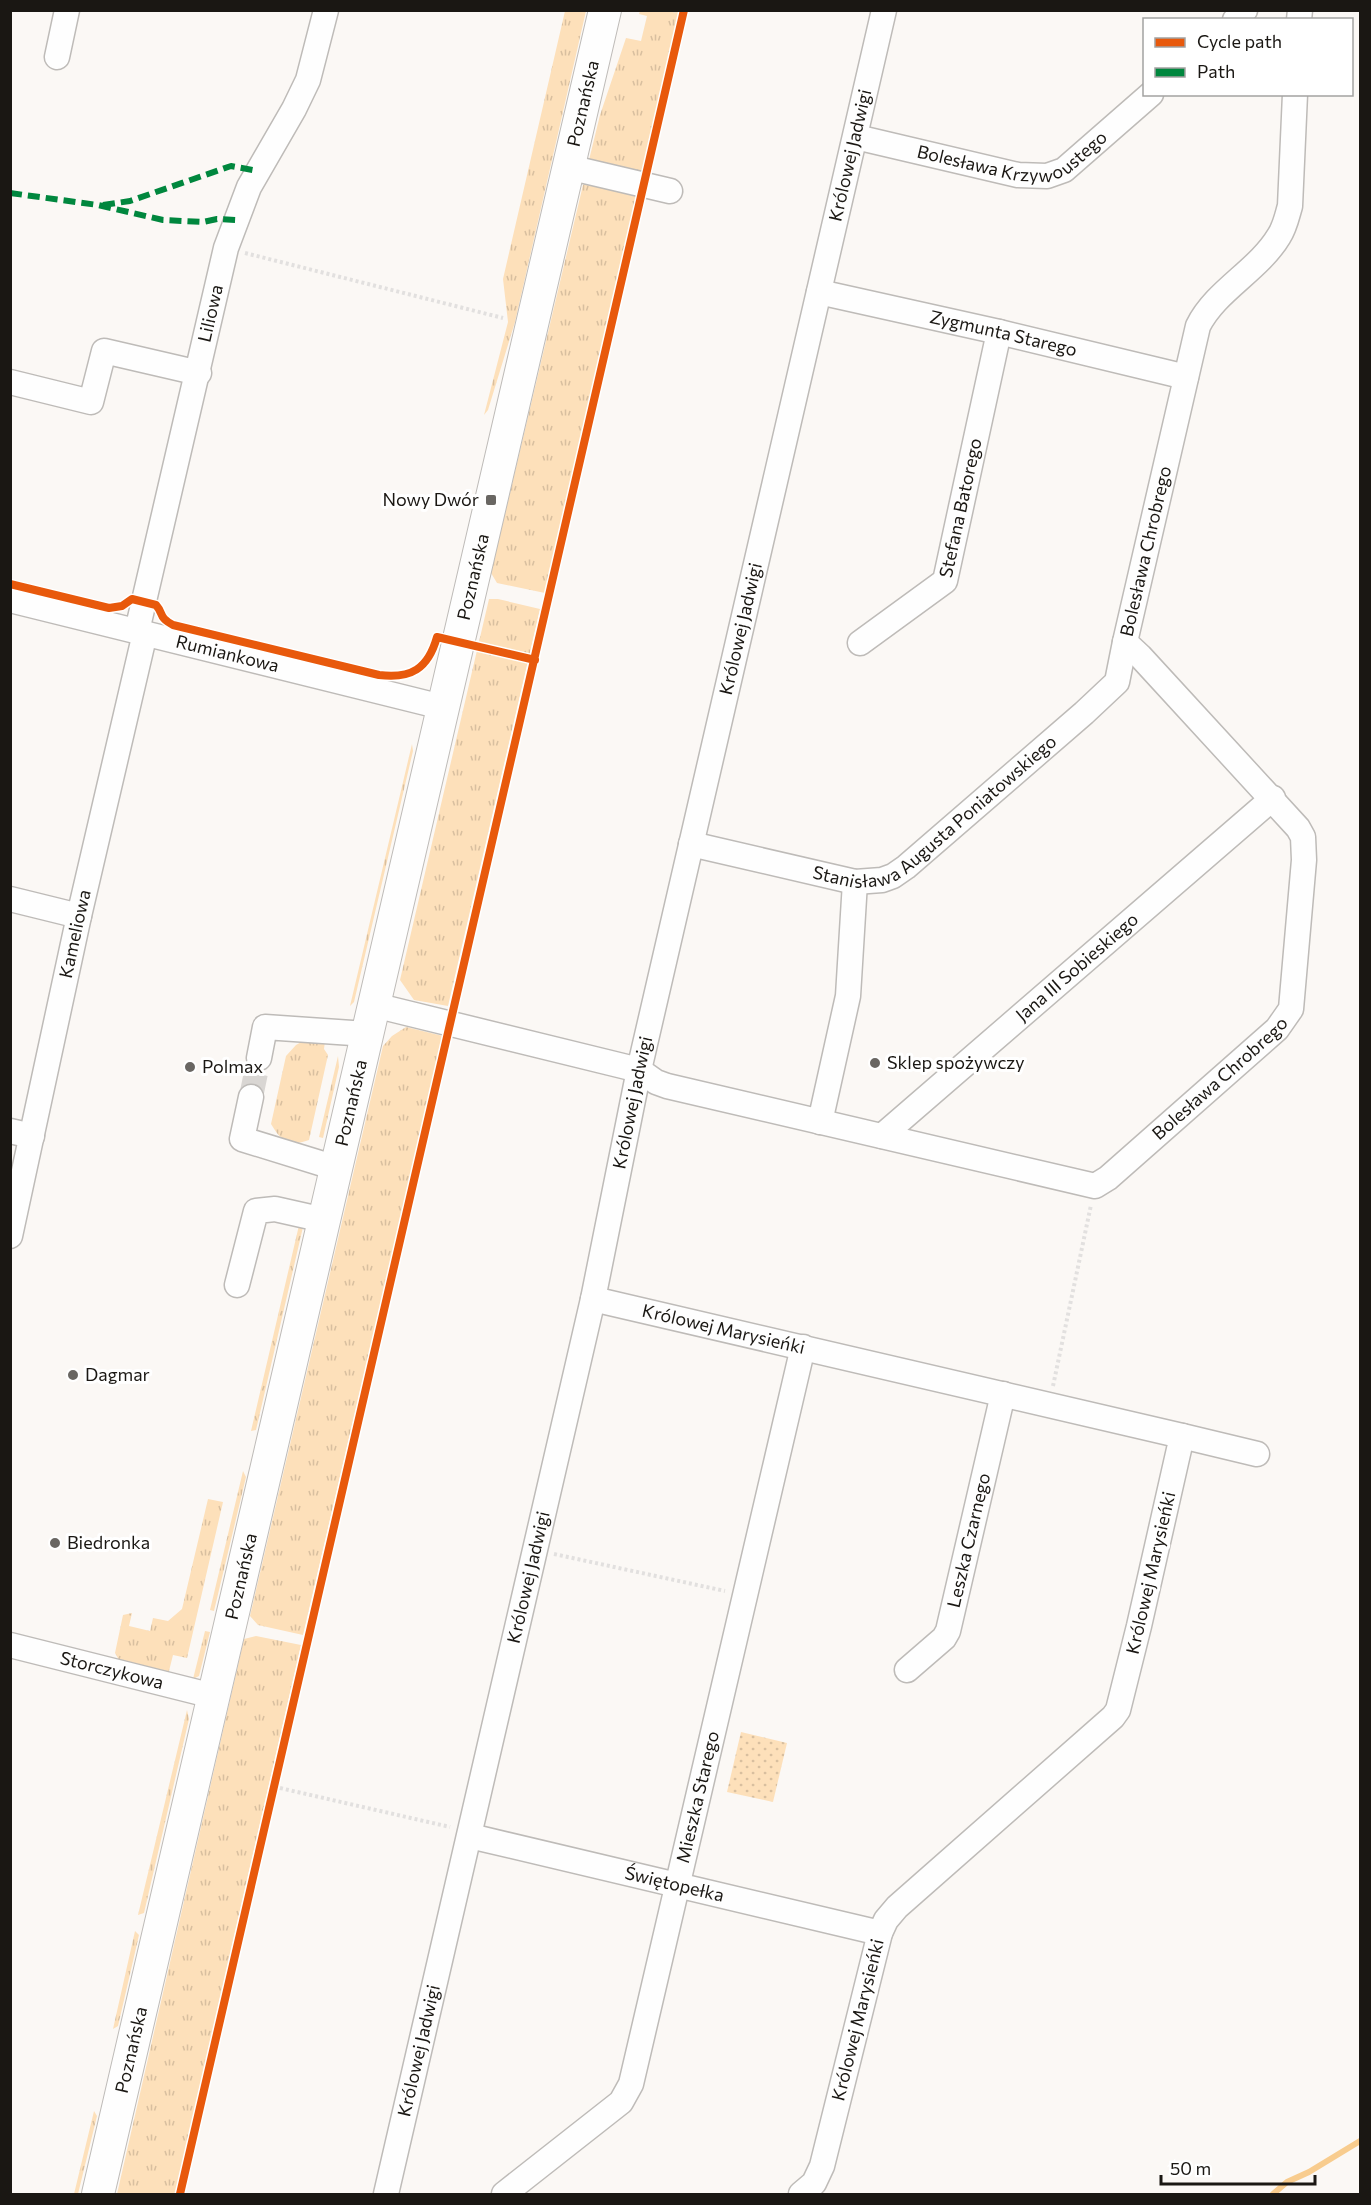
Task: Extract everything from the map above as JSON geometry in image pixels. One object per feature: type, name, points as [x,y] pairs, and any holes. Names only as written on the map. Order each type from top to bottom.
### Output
[{"type":"main road","name":"Poznańska","points":[[98,2194],[605,10]]},
{"type":"street","points":[[57,57],[67,10]]},
{"type":"street","name":"Liliowa","points":[[141,632],[226,248],[249,187],[308,80],[326,10]]},
{"type":"street","name":"Królowej Jadwigi","points":[[386,2194],[593,1299],[639,1070],[884,10]]},
{"type":"street","name":"Bolesława Krzywoustego","points":[[856,137],[1004,173],[1033,177],[1047,176],[1064,170],[1149,96]]},
{"type":"street","name":"Bolesława Chrobrego","points":[[1095,1186],[1108,1178],[1277,1029],[1291,1009],[1303,837],[1273,798],[1125,642],[1198,326],[1202,318],[1270,248],[1286,223],[1290,206],[1295,96]]},
{"type":"street","points":[[568,167],[670,191]]},
{"type":"street","name":"Zygmunta Starego","points":[[819,292],[1186,377]]},
{"type":"street","name":"Stefana Batorego","points":[[860,643],[945,581],[999,332]]},
{"type":"street","points":[[10,382],[90,402],[104,351],[199,373]]},
{"type":"street","name":"Rumiankowa","points":[[10,600],[442,707]]},
{"type":"street","name":"Kameliowa","points":[[10,1236],[21,1133],[79,916],[141,632]]},
{"type":"street","name":"Stanisława Augusta Poniatowskiego","points":[[691,844],[855,882],[882,880],[906,867],[1117,682],[1125,642]]},
{"type":"street","name":"Jana III Sobieskiego","points":[[882,1136],[1273,798]]},
{"type":"street","points":[[820,1122],[848,996],[855,882]]},
{"type":"street","points":[[10,899],[79,916]]},
{"type":"street","points":[[259,1058],[266,1027],[370,1019],[639,1070],[656,1082],[667,1086],[1095,1186]]},
{"type":"street","points":[[251,1097],[242,1139],[336,1168]]},
{"type":"street","points":[[237,1285],[256,1211],[275,1209],[324,1220]]},
{"type":"street","name":"Królowej Marysieńki","points":[[593,1299],[1182,1436],[1118,1710],[1113,1717],[897,1907],[886,1920],[880,1933],[822,2166],[814,2183],[801,2194]]},
{"type":"street","name":"Mieszka Starego","points":[[504,2194],[621,2102],[627,2095],[631,2084],[802,1347]]},
{"type":"street","name":"Leszka Czarnego","points":[[907,1670],[944,1638],[948,1631],[1003,1394]]},
{"type":"street","points":[[1182,1436],[1257,1454]]},
{"type":"street","name":"Storczykowa","points":[[10,1645],[213,1696]]},
{"type":"street","name":"Świętopełka","points":[[470,1836],[880,1933]]},
{"type":"path","points":[[673,10],[686,13],[681,24]]},
{"type":"path","points":[[226,248],[503,318]]},
{"type":"path","points":[[1049,1404],[1095,1186]]},
{"type":"path","points":[[536,1550],[744,1595]]},
{"type":"path","points":[[276,1779],[277,1789],[449,1827],[470,1836]]},
{"type":"green space","points":[[565,11],[586,11],[515,322],[488,410],[484,415],[508,322],[503,279]]},
{"type":"green space","points":[[640,11],[681,11],[642,175],[589,160],[600,115],[626,38],[641,41],[647,16],[639,14]]},
{"type":"green space","points":[[589,180],[637,193],[545,593],[497,583],[491,573],[583,185]]},
{"type":"green space","points":[[489,599],[540,609],[448,1006],[414,1000],[400,980]]},
{"type":"green space","points":[[412,744],[413,751],[354,1002],[350,1006]]},
{"type":"green space","points":[[406,1027],[443,1036],[303,1635],[258,1625],[250,1616],[383,1046],[392,1036]]},
{"type":"green space","points":[[303,1041],[325,1041],[324,1049],[328,1055],[309,1140],[296,1143],[286,1141],[278,1135],[271,1124],[286,1056]]},
{"type":"green space","points":[[338,1056],[339,1067],[323,1138],[319,1137]]},
{"type":"green space","points":[[300,1221],[303,1227],[256,1430],[251,1431]]},
{"type":"green space","points":[[243,1471],[246,1477],[214,1611],[210,1610]]},
{"type":"green space","points":[[208,1499],[223,1502],[187,1658],[173,1655],[168,1675],[119,1660],[115,1653],[123,1615],[132,1613],[129,1626],[150,1631],[153,1618],[168,1621],[182,1609]]},
{"type":"green space","points":[[205,1631],[210,1632],[199,1676],[193,1679]]},
{"type":"green space","points":[[256,1636],[301,1645],[175,2194],[117,2194],[244,1639]]},
{"type":"green space","points":[[187,1710],[189,1719],[144,1913],[138,1915]]},
{"type":"green space","points":[[741,1732],[787,1743],[773,1802],[727,1792]]},
{"type":"green space","points":[[135,1931],[139,1935],[118,2026],[113,2029]]},
{"type":"green space","points":[[94,2111],[97,2116],[78,2194],[74,2194]]},
{"type":"waterway","points":[[1273,2194],[1287,2182],[1309,2172],[1360,2141]]},
{"type":"tunnel","points":[[251,1097],[259,1058]]},
{"type":"marked path","points":[[103,205],[130,201],[231,166],[258,171]]},
{"type":"marked path","points":[[10,193],[98,205],[163,220],[203,222],[217,219],[236,220]]},
{"type":"cycle path","points":[[180,2194],[684,10]]},
{"type":"cycle path","points":[[10,584],[109,608],[122,606],[132,599],[156,605],[163,618],[173,625],[379,675],[400,675],[417,670],[429,657],[437,637],[535,660]]},
{"type":"place","name":"Nowy Dwór","points":[[491,500]]},
{"type":"place","name":"Sklep spożywczy","points":[[875,1063]]},
{"type":"place","name":"Polmax","points":[[190,1067]]},
{"type":"place","name":"Dagmar","points":[[73,1375]]},
{"type":"place","name":"Biedronka","points":[[55,1543]]}]
